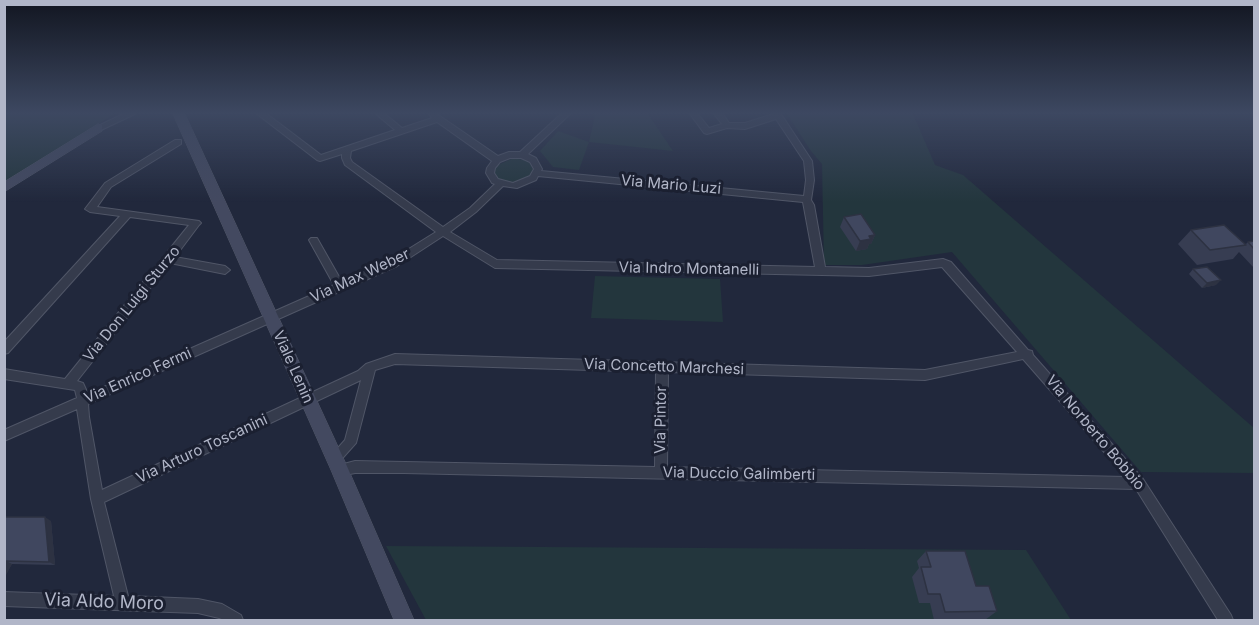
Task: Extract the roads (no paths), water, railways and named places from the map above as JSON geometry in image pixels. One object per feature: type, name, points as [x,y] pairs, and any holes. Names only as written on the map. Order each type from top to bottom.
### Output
[{"type":"main road","points":[[4,188],[74,143]]},
{"type":"main road","name":"Viale Lenin","points":[[192,143],[272,317],[404,621]]},
{"type":"street","points":[[127,215],[90,209],[108,185],[176,143]]},
{"type":"street","points":[[298,143],[316,157],[348,162]]},
{"type":"street","points":[[325,157],[366,143]]},
{"type":"street","points":[[473,143],[498,160]]},
{"type":"street","points":[[522,155],[535,143]]},
{"type":"street","points":[[796,143],[808,161],[810,180],[806,199],[809,202],[821,272]]},
{"type":"street","points":[[347,150],[348,162]]},
{"type":"street","points":[[509,155],[522,155],[537,164],[536,173],[521,184],[500,184],[495,181],[490,172],[493,164],[509,155]]},
{"type":"street","name":"Via Indro Montanelli","points":[[348,162],[443,232],[495,264],[869,272],[942,263]]},
{"type":"street","name":"Via Mario Luzi","points":[[536,173],[806,199]]},
{"type":"street","name":"Via Max Weber","points":[[272,317],[394,263],[473,210],[500,184]]},
{"type":"street","points":[[4,350],[127,215]]},
{"type":"street","name":"Via Don Luigi Sturzo","points":[[68,384],[196,223],[127,215]]},
{"type":"street","points":[[314,240],[340,287]]},
{"type":"street","points":[[168,259],[225,270]]},
{"type":"street","name":"Via Norberto Bobbio","points":[[942,263],[953,269],[1139,483],[1226,621]]},
{"type":"street","name":"Via Enrico Fermi","points":[[4,436],[272,317]]},
{"type":"street","name":"Via Concetto Marchesi","points":[[307,399],[370,367],[395,359],[925,375],[1028,354]]},
{"type":"street","points":[[337,464],[350,443],[370,367]]},
{"type":"street","name":"Via Pintor","points":[[661,472],[662,367]]},
{"type":"street","points":[[4,374],[79,386],[84,400],[82,417],[98,499],[122,602]]},
{"type":"street","name":"Via Arturo Toscanini","points":[[98,499],[307,399]]},
{"type":"street","name":"Via Duccio Galimberti","points":[[337,464],[355,467],[1139,483]]},
{"type":"street","name":"Via Aldo Moro","points":[[4,599],[198,606],[222,611],[236,621]]}]
